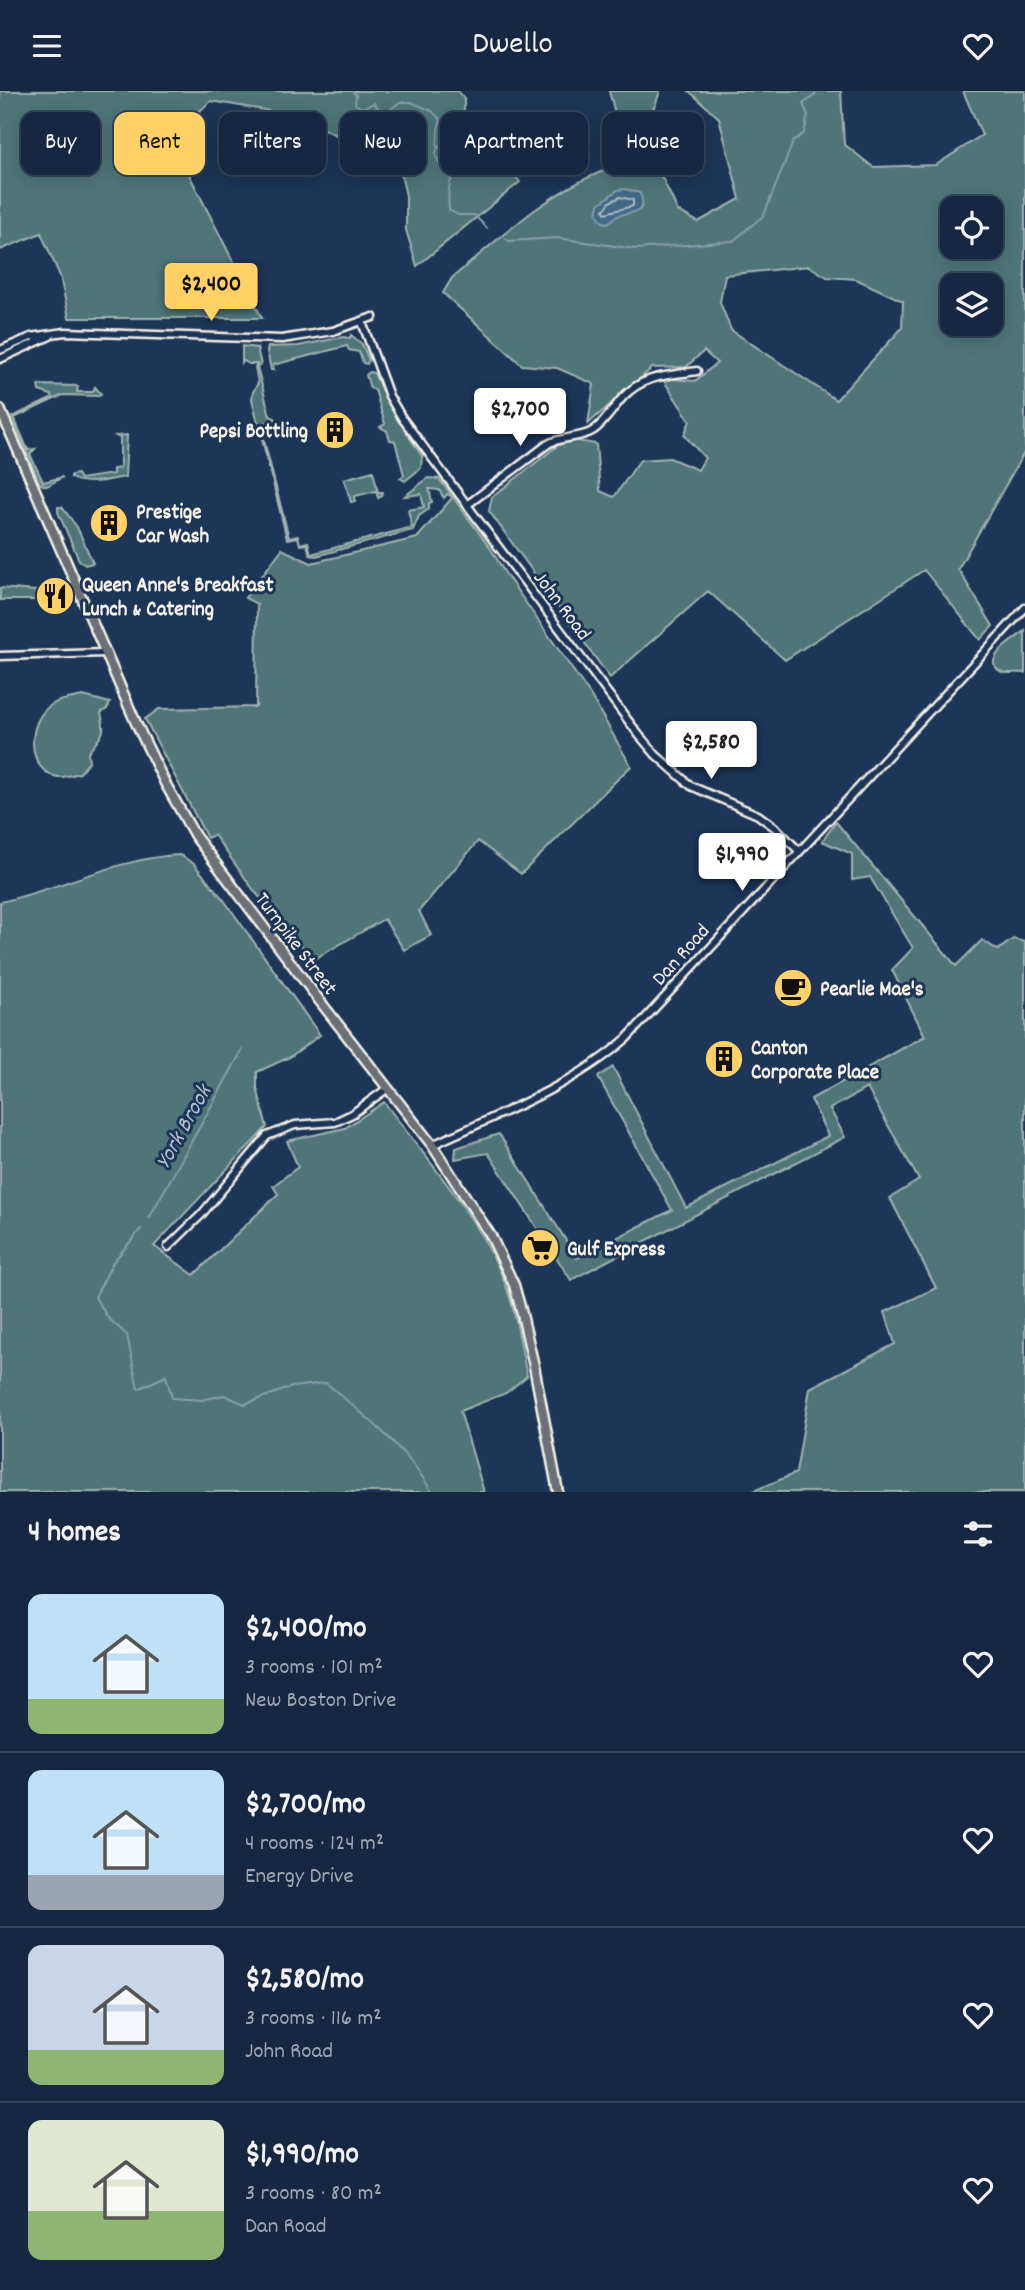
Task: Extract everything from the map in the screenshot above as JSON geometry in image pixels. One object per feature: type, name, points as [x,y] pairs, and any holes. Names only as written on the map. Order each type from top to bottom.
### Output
[{"type":"main road","name":"Turnpike Street","points":[[0,409],[165,783],[195,836],[432,1145],[491,1235],[514,1285],[534,1366],[558,1492]]},
{"type":"street","points":[[0,350],[26,339],[54,333],[79,332],[282,339],[316,335],[373,317]]},
{"type":"street","name":"John Road","points":[[362,322],[393,404],[656,755],[691,786],[758,815],[799,851]]},
{"type":"street","points":[[0,359],[54,333]]},
{"type":"street","points":[[467,505],[548,444],[595,429],[624,396],[642,382],[676,373],[697,371]]},
{"type":"street","name":"Dan Road","points":[[432,1145],[575,1076],[605,1057],[661,1001],[1025,608]]},
{"type":"street","points":[[0,656],[106,653]]},
{"type":"street","points":[[168,1247],[201,1215],[267,1136],[295,1125],[335,1122],[352,1114],[388,1088]]},
{"type":"green space","points":[[0,91],[458,91],[464,98],[464,112],[440,112],[440,175],[515,175],[520,182],[417,266],[406,230],[406,196],[401,175],[426,175],[426,112],[340,112],[340,136],[326,130],[326,112],[275,112],[211,101],[199,112],[114,112],[114,175],[189,175],[262,318],[69,318],[60,276],[41,233],[0,250]]},
{"type":"green space","points":[[609,91],[660,91],[652,112],[615,112]]},
{"type":"green space","points":[[689,91],[841,91],[844,144],[873,167],[936,165],[982,135],[963,91],[1025,91],[1025,451],[958,569],[993,626],[980,640],[924,570],[785,660],[708,591],[610,678],[489,511],[492,497],[566,439],[596,444],[600,491],[614,497],[640,460],[670,458],[698,470],[705,458],[684,435],[690,421],[662,378],[695,381],[717,363],[704,351],[686,367],[652,368],[588,424],[594,384],[557,368],[522,365],[443,293],[452,278],[523,218],[562,192],[602,171],[602,175],[661,175],[678,211],[698,222],[740,199],[719,118]],"holes":[[[809,266],[827,277],[856,279],[903,301],[902,328],[836,400],[731,330],[720,302],[725,275]]]},
{"type":"green space","points":[[351,335],[362,344],[369,360],[367,364],[363,363],[359,352],[349,350],[347,346],[273,365],[274,370],[271,370],[268,347],[298,346],[350,338]]},
{"type":"green space","points":[[242,346],[257,348],[261,365],[257,367],[270,416],[276,420],[260,425],[289,538],[298,536],[300,544],[308,542],[311,554],[412,527],[408,510],[424,507],[421,494],[405,496],[428,478],[439,479],[453,497],[447,494],[444,498],[439,490],[429,489],[432,502],[429,503],[429,509],[419,516],[413,530],[316,556],[310,555],[307,544],[300,545],[298,537],[287,539],[252,399],[258,383],[255,367],[257,364],[244,361],[242,363]]},
{"type":"green space","points":[[374,373],[390,406],[422,456],[421,468],[405,481],[400,478],[404,475],[395,441],[390,440],[387,431],[380,427],[385,424],[375,390],[370,388],[366,375]]},
{"type":"green space","points":[[38,385],[78,386],[77,392],[93,392],[95,387],[101,394],[63,395],[14,418],[28,450],[35,449],[30,454],[43,482],[63,477],[47,486],[40,484],[12,417],[53,398],[39,391]]},
{"type":"green space","points":[[127,435],[125,477],[90,482],[71,478],[71,475],[77,474],[80,479],[113,474],[113,469],[120,468],[120,438],[116,436]]},
{"type":"green space","points":[[373,471],[378,492],[383,492],[382,496],[378,498],[376,491],[355,496],[355,501],[351,502],[344,479]]},
{"type":"green space","points":[[453,497],[591,696],[631,766],[521,874],[478,841],[419,911],[431,935],[404,950],[384,919],[311,961],[304,949],[255,892],[214,835],[207,838],[145,719],[159,709],[256,707],[257,604],[245,598],[282,549],[311,563],[417,538]]},
{"type":"green space","points":[[58,507],[62,507],[77,527],[93,563],[85,565],[79,560],[58,512]]},
{"type":"green space","points":[[0,588],[47,592],[50,600],[0,600]]},
{"type":"green space","points":[[1025,631],[1025,673],[1002,672],[995,667],[996,656]]},
{"type":"green space","points":[[83,696],[110,703],[101,713],[103,731],[88,753],[89,762],[80,773],[58,777],[47,773],[35,756],[33,744],[37,722],[51,705]]},
{"type":"green space","points":[[836,822],[956,966],[982,940],[998,950],[1013,939],[1025,942],[1025,1492],[751,1492],[796,1473],[810,1388],[895,1344],[885,1312],[936,1288],[890,1198],[919,1180],[867,1088],[830,1109],[845,1137],[571,1280],[488,1153],[455,1159],[456,1148],[499,1134],[577,1258],[672,1210],[598,1077],[613,1067],[686,1208],[828,1136],[811,1099],[925,1036],[892,970],[913,948],[870,877],[852,880],[852,854],[822,841]]},
{"type":"green space","points":[[180,855],[194,864],[224,900],[320,1035],[290,1057],[257,1072],[257,1088],[267,1127],[154,1246],[194,1275],[278,1194],[273,1186],[298,1167],[287,1141],[345,1128],[384,1102],[476,1226],[500,1271],[513,1309],[527,1376],[506,1393],[460,1411],[484,1492],[0,1492],[0,902],[112,867]]},
{"type":"water","points":[[618,190],[640,193],[640,209],[617,216],[607,223],[603,222],[597,214],[599,204]]},
{"type":"waterway","points":[[352,91],[356,95],[355,104],[362,108],[374,103],[386,113],[400,102],[411,102],[432,111],[440,119],[443,127],[451,133],[450,139],[436,151],[440,165],[452,177],[449,210],[458,215],[474,215],[487,228]]},
{"type":"waterway","points":[[505,238],[509,241],[557,238],[636,249],[733,241],[764,215],[793,142],[804,133],[808,115],[803,104],[815,95],[816,91]]},
{"type":"waterway","points":[[437,147],[440,122]]},
{"type":"waterway","name":"York Brook","points":[[149,1218],[243,1049]]},
{"type":"waterway","name":"York Brook","points":[[141,1229],[113,1262],[95,1297],[108,1318],[127,1335],[138,1389],[166,1376],[172,1398],[202,1400],[224,1395],[245,1404],[292,1387],[326,1383],[397,1446],[432,1492]]},
{"type":"place","name":"Pepsi Bottling","points":[[335,430]]},
{"type":"place","name":"Prestige Car Wash","points":[[109,523]]},
{"type":"place","name":"Queen Anne's Breakfast Lunch & Catering","points":[[55,596]]},
{"type":"place","name":"Pearlie Mae's","points":[[793,988]]},
{"type":"place","name":"Canton Corporate Place","points":[[724,1059]]},
{"type":"place","name":"Gulf Express","points":[[540,1248]]}]
